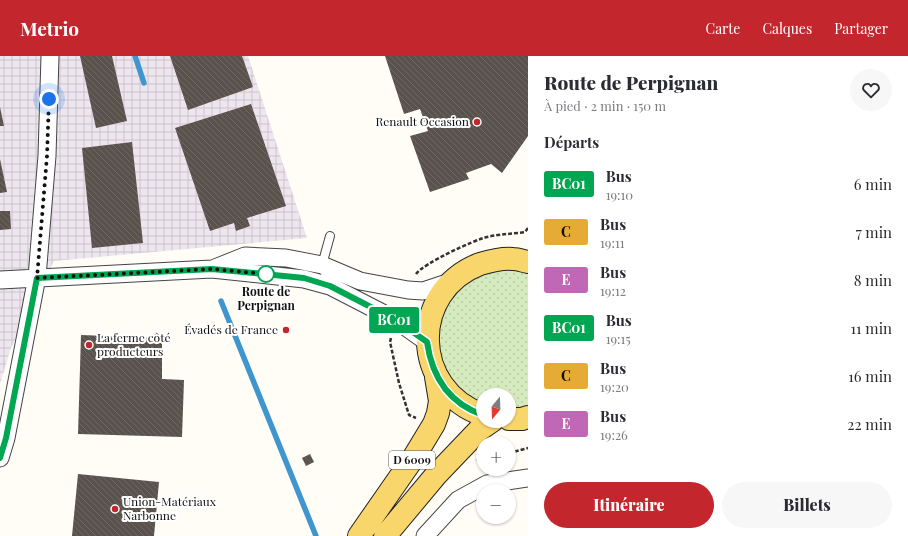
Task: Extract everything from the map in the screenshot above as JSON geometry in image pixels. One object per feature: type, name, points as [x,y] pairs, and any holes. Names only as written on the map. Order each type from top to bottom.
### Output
[{"type":"main road","points":[[476,413],[470,411],[450,395],[435,374],[429,358],[427,342],[429,320],[437,300],[450,282],[469,269],[490,261],[523,258]]},
{"type":"main road","name":"D 6009","points":[[359,536],[414,457],[434,424],[440,401],[435,374]]},
{"type":"main road","points":[[516,419],[528,417]]},
{"type":"main road","name":"D 6009","points":[[385,536],[436,475],[482,428]]},
{"type":"street","points":[[0,458],[6,438],[37,278],[47,156],[50,56]]},
{"type":"street","points":[[212,269],[245,256],[286,258],[322,265],[360,281],[408,290],[423,291],[450,282]]},
{"type":"street","points":[[0,280],[212,269],[304,278],[330,286],[396,320],[427,342]]},
{"type":"street","points":[[425,536],[458,500],[487,484],[528,478]]},
{"type":"lane","points":[[330,236],[322,265],[330,286]]},
{"type":"path","points":[[524,232],[528,228]]},
{"type":"path","points":[[396,320],[390,342],[398,383],[409,415],[434,424]]},
{"type":"path","points":[[516,451],[528,448]]},
{"type":"shaded area","points":[[0,56],[248,56],[307,238],[54,261],[11,348],[0,384]]},
{"type":"green space","points":[[512,269],[528,272],[528,407],[516,408],[516,388],[476,388],[476,400],[462,394],[444,370],[437,341],[441,314],[457,289],[489,271]]},
{"type":"building","points":[[80,56],[112,56],[127,121],[96,128]]},
{"type":"building","points":[[170,56],[242,56],[253,87],[188,110]]},
{"type":"building","name":"Renault Occasion","points":[[385,56],[528,56],[528,136],[502,173],[491,164],[466,173],[469,179],[430,192],[410,136],[428,131],[420,109],[404,114]]},
{"type":"building","points":[[251,104],[286,206],[247,218],[250,226],[236,231],[234,223],[210,231],[175,128]]},
{"type":"building","points":[[0,107],[4,126],[0,126]]},
{"type":"building","points":[[132,142],[143,243],[92,248],[82,148]]},
{"type":"building","points":[[0,159],[7,192],[0,193]]},
{"type":"building","points":[[0,211],[10,211],[11,229],[0,230]]},
{"type":"building","points":[[81,335],[162,338],[162,379],[184,380],[182,437],[78,434]]},
{"type":"building","points":[[310,454],[314,462],[306,466],[302,458]]},
{"type":"building","name":"Union-Matériaux Narbonne","points":[[78,474],[159,482],[154,536],[72,536]]},
{"type":"waterway","points":[[135,56],[144,83]]},
{"type":"waterway","points":[[221,301],[316,536]]},
{"type":"bus line","name":"BC01","points":[[0,458],[6,438],[37,278],[212,269],[304,278],[330,286],[396,320],[427,342],[429,358],[435,374],[450,395],[470,411],[476,413]]},
{"type":"place","name":"Renault Occasion","points":[[477,122]]},
{"type":"place","name":"Route de Perpignan","points":[[266,274]]},
{"type":"place","name":"Évadés de France","points":[[286,330]]},
{"type":"place","name":"La ferme côté producteurs","points":[[89,345]]},
{"type":"place","name":"Union-Matériaux Narbonne","points":[[115,509]]},
{"type":"route","points":[[49,99],[47,156],[37,278],[212,269],[266,274]]}]
